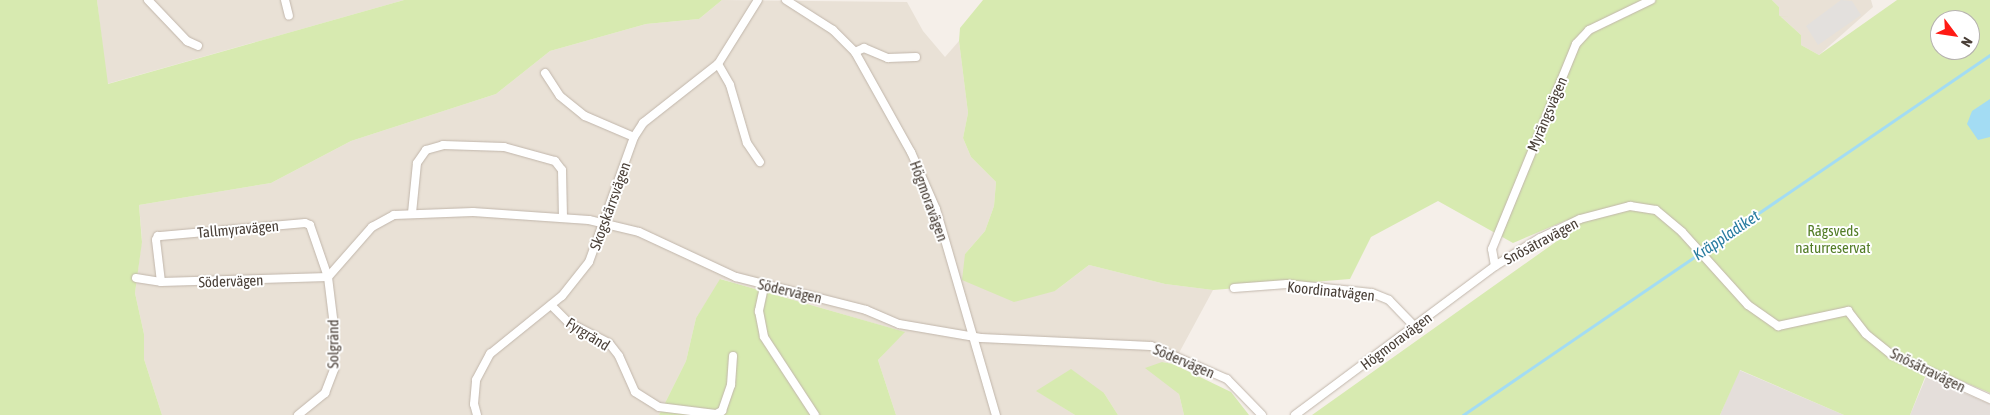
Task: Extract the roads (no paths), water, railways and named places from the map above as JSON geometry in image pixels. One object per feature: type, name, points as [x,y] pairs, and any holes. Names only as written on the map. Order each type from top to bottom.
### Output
[{"type":"street","points":[[148,0],[187,41],[198,46]]},
{"type":"street","points":[[285,0],[289,16]]},
{"type":"street","name":"Skogskärrsvägen","points":[[477,415],[474,404],[476,380],[490,354],[551,305],[581,275],[604,224],[634,137],[650,117],[718,64],[758,0]]},
{"type":"street","name":"Högmoravägen","points":[[786,0],[833,30],[855,52],[925,180],[970,335],[996,415]]},
{"type":"street","name":"Myrängsvägen","points":[[1495,266],[1492,249],[1576,44],[1589,30],[1651,0]]},
{"type":"street","points":[[855,52],[864,48],[888,58],[916,57]]},
{"type":"street","points":[[718,64],[730,84],[747,142],[760,162]]},
{"type":"street","points":[[545,73],[560,96],[585,116],[634,137]]},
{"type":"street","points":[[412,213],[417,163],[426,150],[443,145],[504,147],[555,161],[562,170],[562,217]]},
{"type":"street","name":"Snösätravägen","points":[[1495,266],[1540,238],[1580,219],[1630,206],[1656,210],[1698,250],[1748,305],[1778,326],[1848,311],[1866,334],[1891,354],[1990,399]]},
{"type":"street","name":"Södervägen","points":[[136,278],[161,282],[328,277],[372,228],[394,215],[412,213],[496,213],[562,217],[604,224],[659,240],[728,274],[764,287],[866,310],[899,324],[970,335],[1151,346],[1226,379],[1262,415]]},
{"type":"street","name":"Tallmyravägen","points":[[161,282],[156,240],[158,236],[306,223],[310,225],[328,277]]},
{"type":"street","name":"Högmoravägen","points":[[1295,415],[1416,327],[1495,266]]},
{"type":"street","name":"Solgränd","points":[[298,415],[325,393],[334,369],[331,288],[328,277]]},
{"type":"street","name":"Koordinatvägen","points":[[1234,288],[1287,284],[1372,293],[1389,300],[1416,327]]},
{"type":"street","points":[[764,287],[759,311],[764,337],[815,415]]},
{"type":"street","name":"Fyrgränd","points":[[551,305],[568,322],[609,343],[619,356],[636,392],[659,407],[716,414],[722,411],[731,384],[733,356]]},
{"type":"water","points":[[1990,99],[1990,137],[1978,140],[1967,124],[1972,111]]},
{"type":"waterway","name":"Kräppladiket","points":[[1463,415],[1990,55]]},
{"type":"park label","name":"Rågsveds naturreservat","points":[[1833,238]]}]
